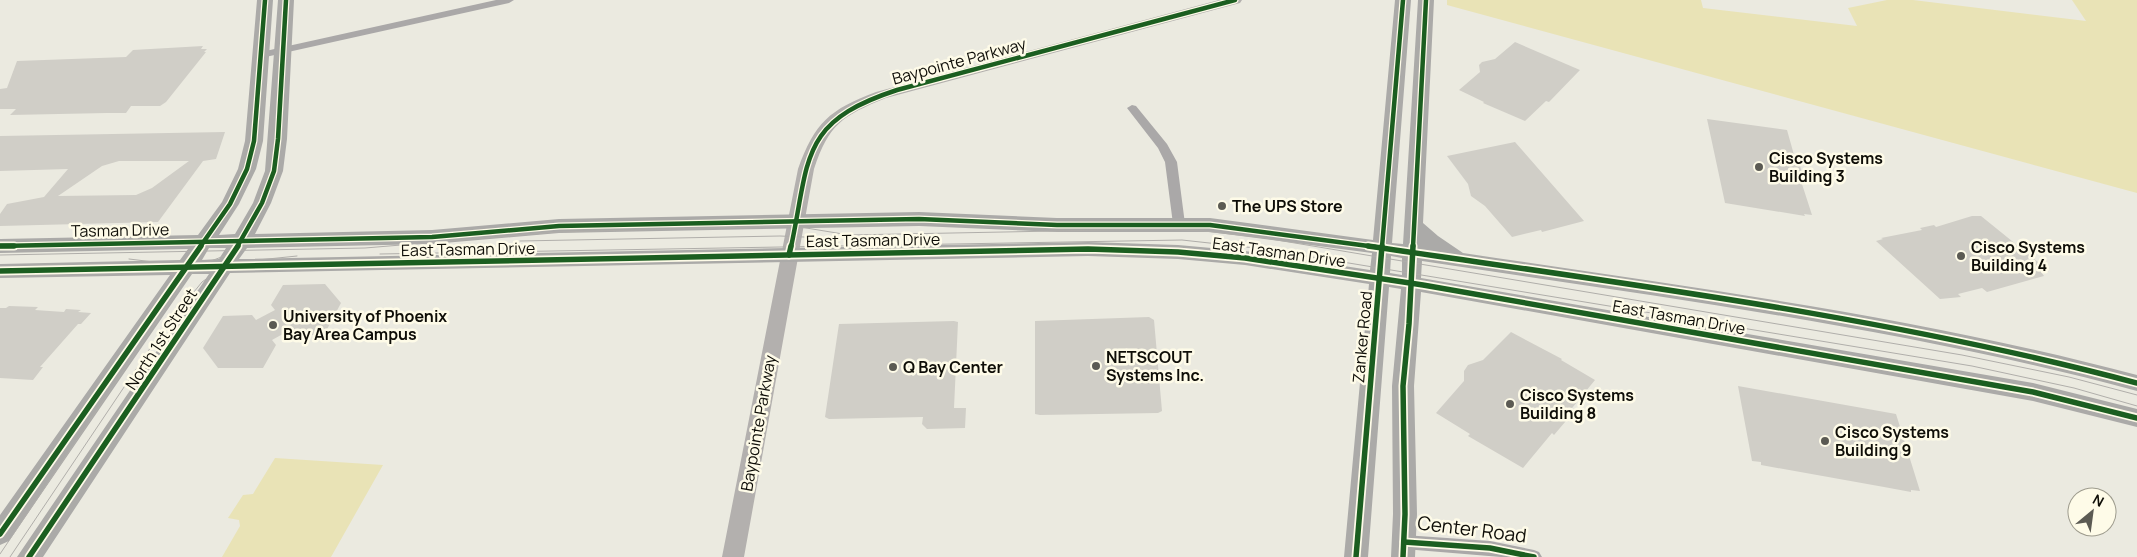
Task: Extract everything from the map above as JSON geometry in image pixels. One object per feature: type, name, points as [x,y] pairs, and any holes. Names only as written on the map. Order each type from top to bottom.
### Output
[{"type":"main road","name":"North 1st Street","points":[[0,534],[230,204],[247,169],[256,127],[265,0]]},
{"type":"main road","name":"North 1st Street","points":[[28,557],[127,414],[242,241],[262,203],[274,171],[280,114],[286,0]]},
{"type":"main road","name":"Baypointe Parkway","points":[[733,557],[788,255],[806,169],[815,142],[836,119],[866,101],[898,90],[1235,0]]},
{"type":"main road","name":"Zanker Road","points":[[1356,557],[1403,0]]},
{"type":"main road","points":[[1404,549],[1406,515],[1402,410],[1410,314],[1412,224],[1426,0]]},
{"type":"main road","name":"East Tasman Drive","points":[[242,241],[432,237],[559,226],[919,219],[1048,225],[1179,224],[1238,227],[1676,292],[1932,335],[2043,358],[2137,383]]},
{"type":"main road","points":[[1346,242],[1368,234],[1384,222]]},
{"type":"main road","points":[[1412,224],[1431,242],[1463,261]]},
{"type":"main road","name":"Tasman Drive","points":[[0,246],[242,241]]},
{"type":"main road","name":"East Tasman Drive","points":[[225,265],[1146,250],[1245,258],[1410,283],[1970,380],[2072,401],[2137,418]]},
{"type":"main road","points":[[0,271],[225,265]]},
{"type":"main road","points":[[1336,272],[1362,288],[1377,306]]},
{"type":"main road","points":[[1410,314],[1428,300],[1460,292]]},
{"type":"street","points":[[261,55],[509,0]]},
{"type":"street","points":[[1132,108],[1163,146],[1172,162],[1179,224]]},
{"type":"street","name":"Center Road","points":[[1404,549],[1490,548],[1534,557]]},
{"type":"shaded area","points":[[1447,0],[1701,0],[1703,8],[1857,26],[1848,8],[1887,0],[1913,0],[2086,21],[2072,0],[2137,0],[2137,193],[1447,5]]},
{"type":"shaded area","points":[[275,458],[383,465],[331,557],[222,557],[240,526],[239,520],[228,518],[243,495],[253,494]]},
{"type":"building","points":[[1515,42],[1580,70],[1549,102],[1546,101],[1525,121],[1483,103],[1459,90],[1480,72],[1479,65],[1482,62],[1495,59]]},
{"type":"building","points":[[203,46],[201,49],[207,49],[204,52],[206,52],[166,102],[160,106],[131,106],[126,113],[10,115],[16,109],[0,109],[0,89],[7,88],[17,61],[126,57],[133,50]]},
{"type":"building","name":"Cisco Systems Building 3","points":[[1707,119],[1787,130],[1796,162],[1799,162],[1804,181],[1801,181],[1812,215],[1804,214],[1805,216],[1725,203]]},
{"type":"building","points":[[225,132],[216,159],[203,161],[158,222],[0,226],[0,214],[7,204],[44,197],[68,169],[0,171],[0,136]],"holes":[[[119,161],[189,161],[152,188],[136,195],[58,196],[102,166]]]},
{"type":"building","points":[[1515,142],[1584,221],[1542,232],[1541,230],[1512,237],[1485,206],[1471,196],[1468,184],[1447,156]]},
{"type":"building","name":"Cisco Systems Building 4","points":[[1972,216],[1981,216],[2049,271],[2042,273],[2044,276],[1987,292],[1982,288],[1958,294],[1961,297],[1940,299],[1876,241],[1883,239],[1881,238],[1922,230],[1920,228],[1934,225],[1936,227]]},
{"type":"building","name":"University of Phoenix Bay Area Campus","points":[[325,284],[341,303],[324,335],[295,335],[290,330],[272,340],[276,345],[263,368],[218,368],[203,348],[223,316],[252,315],[256,320],[275,310],[271,305],[283,285]]},
{"type":"building","points":[[9,306],[38,307],[35,310],[64,312],[66,309],[81,310],[78,312],[91,313],[81,324],[78,324],[40,367],[43,367],[33,380],[0,378],[0,308]]},
{"type":"building","name":"NETSCOUT Systems Inc.","points":[[1149,317],[1154,320],[1162,411],[1158,413],[1035,414],[1035,321]]},
{"type":"building","name":"Q Bay Center","points":[[958,322],[954,408],[966,408],[965,428],[927,429],[922,424],[923,417],[829,419],[825,417],[839,324]]},
{"type":"building","name":"Cisco Systems Building 8","points":[[1511,332],[1562,359],[1595,380],[1568,413],[1571,415],[1554,435],[1552,433],[1523,468],[1468,436],[1470,434],[1436,413],[1464,381],[1464,371],[1468,365],[1483,360]]},
{"type":"building","name":"Cisco Systems Building 9","points":[[1738,386],[1896,414],[1920,491],[1911,490],[1911,492],[1761,465],[1761,462],[1752,461]]},
{"type":"tram line","points":[[0,255],[365,248],[557,232],[794,226],[849,235],[1159,229],[1204,231],[1265,238],[1962,355],[2069,377],[2137,395]]},
{"type":"tram line","points":[[520,241],[780,236],[828,238]]},
{"type":"tram line","points":[[380,254],[1182,240],[1264,249],[1972,366],[2074,388],[2137,406]]},
{"type":"tram line","points":[[0,554],[186,278],[203,264],[232,253]]},
{"type":"tram line","points":[[10,557],[159,335],[202,282],[216,272],[239,262],[297,256]]},
{"type":"tram line","points":[[129,259],[170,264],[179,275],[176,288]]},
{"type":"cycle path","points":[[0,534],[230,204],[247,169],[254,141],[265,0]]},
{"type":"cycle path","points":[[29,557],[127,414],[241,241],[262,203],[274,171],[278,139],[286,0]]},
{"type":"cycle path","points":[[789,255],[812,150],[822,132],[840,115],[862,103],[897,90],[1235,0]]},
{"type":"cycle path","points":[[1356,557],[1403,0]]},
{"type":"cycle path","points":[[1403,557],[1405,514],[1403,386],[1409,333],[1426,0]]},
{"type":"cycle path","points":[[0,246],[432,237],[559,226],[772,221],[919,219],[1057,225],[1210,225],[1297,235],[1675,292],[1932,335],[2051,360],[2137,383]]},
{"type":"cycle path","points":[[0,271],[1088,249],[1178,252],[1245,258],[1423,285],[1897,367],[2033,392],[2137,418]]},
{"type":"cycle path","points":[[1404,542],[1490,548],[1534,557]]},
{"type":"place","name":"Cisco Systems Building 3","points":[[1759,167]]},
{"type":"place","name":"The UPS Store","points":[[1222,206]]},
{"type":"place","name":"Cisco Systems Building 4","points":[[1961,256]]},
{"type":"place","name":"University of Phoenix Bay Area Campus","points":[[273,325]]},
{"type":"place","name":"NETSCOUT Systems Inc.","points":[[1096,366]]},
{"type":"place","name":"Q Bay Center","points":[[893,367]]},
{"type":"place","name":"Cisco Systems Building 8","points":[[1510,404]]},
{"type":"place","name":"Cisco Systems Building 9","points":[[1825,441]]}]
